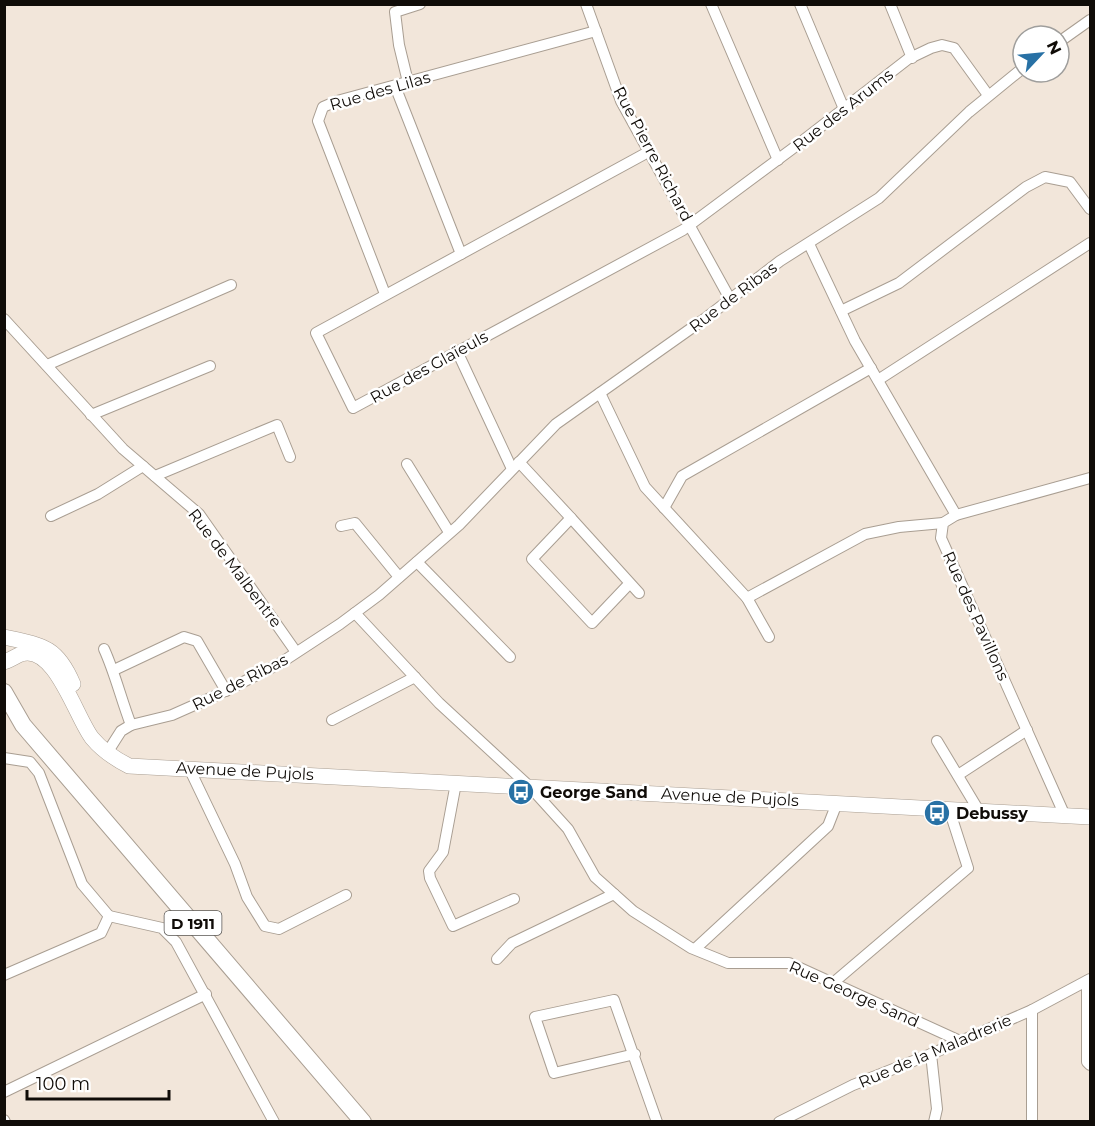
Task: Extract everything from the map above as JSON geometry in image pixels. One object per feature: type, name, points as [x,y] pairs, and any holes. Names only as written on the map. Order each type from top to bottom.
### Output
[{"type":"main road","name":"Avenue de Pujols","points":[[4,637],[39,645],[54,652],[64,664],[92,738]]},
{"type":"main road","name":"Avenue de Pujols","points":[[4,662],[23,653],[36,655],[52,666],[92,738],[107,753],[129,766],[1090,817]]},
{"type":"main road","name":"D 1911","points":[[4,692],[23,725],[363,1122]]},
{"type":"main road","name":"D 1911","points":[[4,710],[23,725]]},
{"type":"street","points":[[408,82],[399,45],[395,12],[420,4]]},
{"type":"street","name":"Rue Pierre Richard","points":[[586,4],[621,101],[730,299]]},
{"type":"street","points":[[711,4],[777,160]]},
{"type":"street","points":[[800,4],[844,109]]},
{"type":"street","points":[[890,4],[912,58]]},
{"type":"street","points":[[1071,33],[1090,20]]},
{"type":"street","name":"Rue des Lilas","points":[[385,294],[318,121],[323,107],[337,101],[596,32]]},
{"type":"street","name":"Rue des Arums","points":[[690,223],[912,58],[931,48],[942,45],[954,48],[988,96]]},
{"type":"street","name":"Rue de Ribas","points":[[131,725],[172,715],[226,691],[279,664],[355,613],[459,525],[556,424],[780,261],[879,198],[988,96],[1011,78]]},
{"type":"street","points":[[394,86],[461,254]]},
{"type":"street","name":"Rue des Glaïeuls","points":[[650,151],[316,333],[353,408],[682,230],[690,223]]},
{"type":"street","points":[[841,311],[898,283],[1026,187],[1045,177],[1070,182],[1090,209]]},
{"type":"street","points":[[878,380],[1090,243]]},
{"type":"street","points":[[808,244],[871,368],[956,515]]},
{"type":"street","points":[[47,365],[231,285]]},
{"type":"street","name":"Rue de Malbentre","points":[[4,319],[123,449],[199,514],[296,652]]},
{"type":"street","points":[[457,351],[516,465],[571,518],[639,593]]},
{"type":"street","points":[[91,415],[210,366]]},
{"type":"street","points":[[664,508],[682,476],[871,368]]},
{"type":"street","points":[[600,393],[645,487],[747,598],[769,637]]},
{"type":"street","points":[[155,476],[277,425],[290,457]]},
{"type":"street","points":[[407,464],[449,532]]},
{"type":"street","points":[[51,516],[98,494],[143,466]]},
{"type":"street","points":[[747,598],[865,534],[899,527],[943,523],[956,515],[1090,478]]},
{"type":"street","points":[[571,518],[532,559],[592,623],[630,583]]},
{"type":"street","points":[[341,526],[354,523],[399,577]]},
{"type":"street","name":"Rue des Pavillons","points":[[943,523],[941,538],[1065,816]]},
{"type":"street","points":[[417,562],[510,657]]},
{"type":"street","name":"Rue George Sand","points":[[355,613],[439,703],[530,786],[568,829],[595,877],[633,910],[695,949],[728,963],[789,963],[960,1041]]},
{"type":"street","points":[[114,670],[184,637],[197,641],[226,691]]},
{"type":"street","points":[[104,649],[114,670],[118,691],[131,725],[121,731],[107,753]]},
{"type":"street","points":[[332,720],[415,677]]},
{"type":"street","points":[[958,775],[1027,730]]},
{"type":"street","points":[[937,741],[979,811]]},
{"type":"street","points":[[4,758],[30,762],[39,773],[82,884],[109,916],[162,928],[176,942],[274,1122]]},
{"type":"street","points":[[189,768],[235,864],[247,897],[265,926],[279,929],[346,895]]},
{"type":"street","points":[[456,783],[443,852],[429,871],[430,878],[453,926],[514,899]]},
{"type":"street","points":[[695,949],[828,826],[837,803]]},
{"type":"street","points":[[833,983],[968,868],[949,809]]},
{"type":"street","points":[[497,959],[512,943],[614,894]]},
{"type":"street","points":[[4,975],[100,933],[109,916]]},
{"type":"street","points":[[1089,980],[1087,1062],[1090,1065]]},
{"type":"street","name":"Rue de la Maladrerie","points":[[779,1122],[853,1085],[1032,1010],[1089,980]]},
{"type":"street","points":[[4,1078],[7,1090],[206,994]]},
{"type":"street","points":[[634,1054],[554,1073],[535,1017],[614,1000],[634,1054],[657,1122]]},
{"type":"street","points":[[1032,1010],[1032,1122]]},
{"type":"street","points":[[931,1054],[937,1109],[934,1122]]},
{"type":"place","name":"George Sand","points":[[521,792]]},
{"type":"place","name":"Debussy","points":[[937,813]]}]
